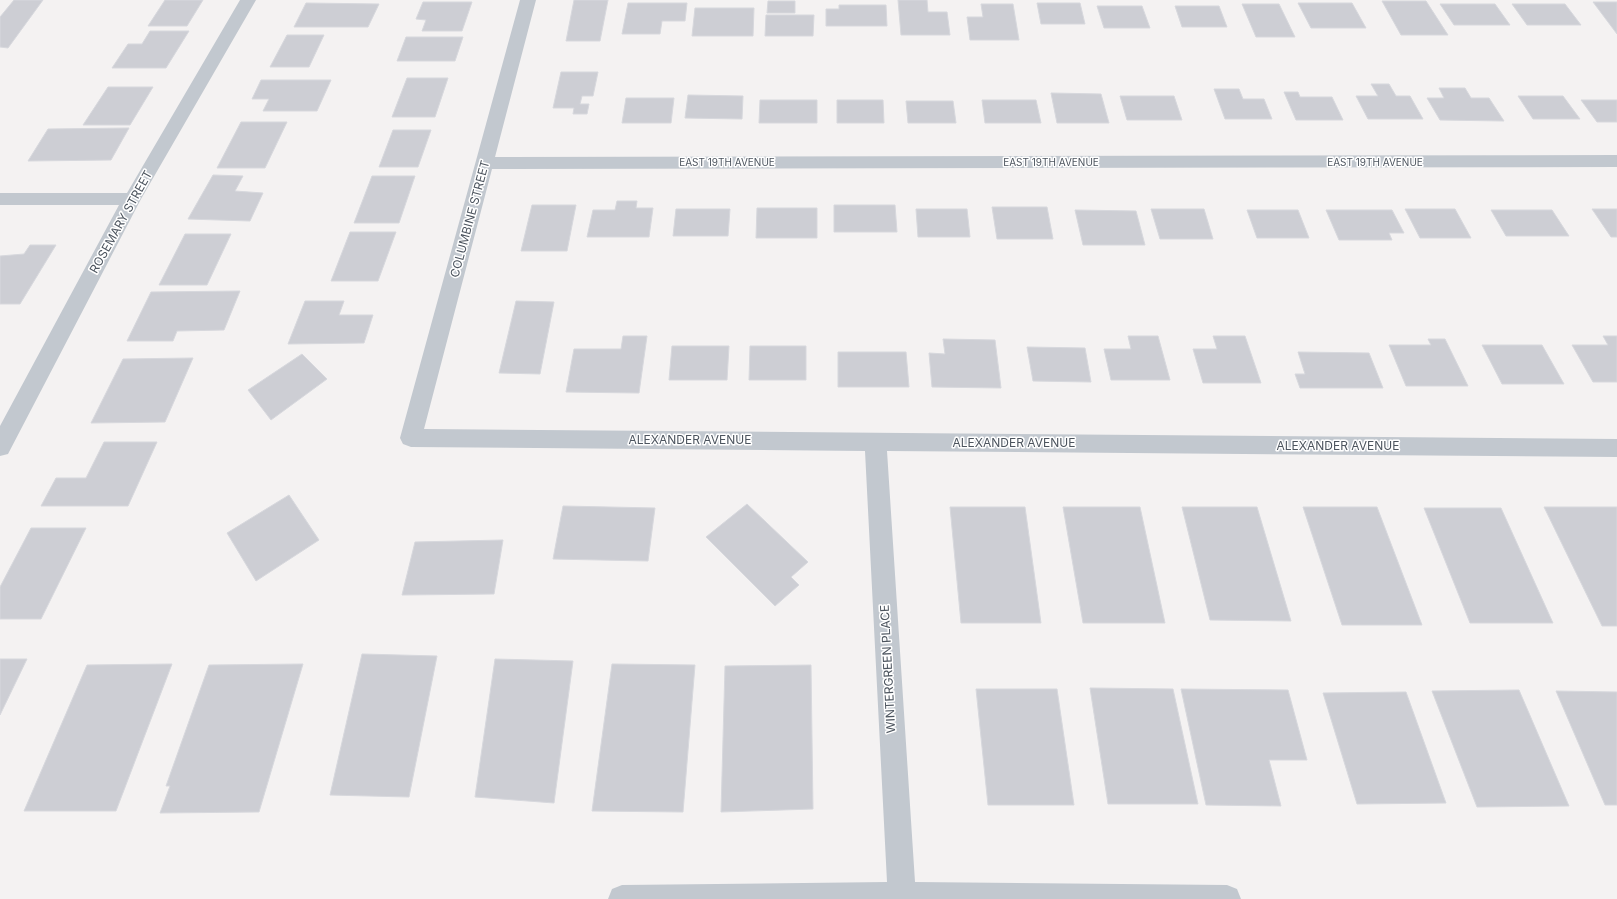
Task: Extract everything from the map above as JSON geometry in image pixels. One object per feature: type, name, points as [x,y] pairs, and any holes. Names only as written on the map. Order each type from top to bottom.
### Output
[{"type":"street","name":"ROSEMARY STREET","points":[[0,447],[132,199],[248,0]]},
{"type":"street","name":"COLUMBINE STREET","points":[[412,438],[528,0]]},
{"type":"street","name":"EAST 19TH AVENUE","points":[[485,163],[1617,162]]},
{"type":"street","points":[[0,199],[132,199]]},
{"type":"street","name":"ALEXANDER AVENUE","points":[[412,438],[1617,448]]},
{"type":"street","name":"WINTERGREEN PLACE","points":[[875,442],[902,896]]},
{"type":"street","points":[[622,899],[835,898],[902,896],[1227,899]]},
{"type":"building","points":[[14,0],[43,0],[8,48],[0,47],[0,17]]},
{"type":"building","points":[[165,0],[203,0],[187,26],[148,26]]},
{"type":"building","points":[[574,0],[608,0],[600,41],[566,41]]},
{"type":"building","points":[[898,0],[927,0],[928,12],[947,12],[950,35],[901,35]]},
{"type":"building","points":[[768,1],[795,1],[795,13],[767,13]]},
{"type":"building","points":[[1382,1],[1426,1],[1448,35],[1401,35]]},
{"type":"building","points":[[423,2],[472,2],[462,31],[422,31],[426,20],[416,19]]},
{"type":"building","points":[[1593,2],[1617,2],[1617,34]]},
{"type":"building","points":[[306,3],[379,4],[368,27],[294,27]]},
{"type":"building","points":[[628,3],[687,3],[685,21],[662,21],[660,34],[622,34]]},
{"type":"building","points":[[1037,3],[1080,3],[1085,24],[1041,24]]},
{"type":"building","points":[[1298,3],[1352,3],[1366,28],[1311,28]]},
{"type":"building","points":[[981,4],[1013,4],[1019,40],[970,40],[967,17],[983,17]]},
{"type":"building","points":[[1242,4],[1279,4],[1295,37],[1256,37]]},
{"type":"building","points":[[1440,4],[1495,4],[1510,25],[1454,25]]},
{"type":"building","points":[[1512,4],[1565,4],[1581,25],[1527,25]]},
{"type":"building","points":[[839,5],[886,5],[887,26],[826,26],[826,9],[839,9]]},
{"type":"building","points":[[1097,6],[1142,6],[1150,28],[1104,28]]},
{"type":"building","points":[[1175,6],[1219,6],[1227,27],[1182,27]]},
{"type":"building","points":[[695,8],[754,8],[753,36],[692,36]]},
{"type":"building","points":[[766,15],[814,15],[813,36],[765,36]]},
{"type":"building","points":[[150,31],[189,31],[166,68],[112,68],[128,44],[142,44]]},
{"type":"building","points":[[287,35],[324,35],[309,67],[270,67]]},
{"type":"building","points":[[406,37],[463,37],[455,61],[397,61]]},
{"type":"building","points":[[561,72],[598,72],[593,96],[582,96],[580,104],[589,104],[587,114],[573,114],[574,108],[553,108]]},
{"type":"building","points":[[407,78],[448,78],[435,117],[392,117]]},
{"type":"building","points":[[261,80],[331,80],[317,111],[263,111],[269,99],[252,99]]},
{"type":"building","points":[[1371,84],[1389,84],[1396,96],[1410,96],[1423,119],[1368,119],[1356,96],[1378,96]]},
{"type":"building","points":[[108,87],[153,87],[130,125],[83,125]]},
{"type":"building","points":[[1439,88],[1465,88],[1471,98],[1489,98],[1504,121],[1440,120],[1427,98],[1444,98]]},
{"type":"building","points":[[1214,89],[1239,89],[1243,99],[1264,99],[1272,119],[1225,119]]},
{"type":"building","points":[[1284,92],[1298,92],[1300,97],[1332,97],[1343,120],[1296,120]]},
{"type":"building","points":[[1051,93],[1101,94],[1109,123],[1057,123]]},
{"type":"building","points":[[688,95],[743,96],[742,119],[685,118]]},
{"type":"building","points":[[1120,96],[1174,96],[1182,120],[1127,120]]},
{"type":"building","points":[[1518,96],[1563,96],[1580,119],[1533,119]]},
{"type":"building","points":[[626,98],[674,98],[671,123],[622,123]]},
{"type":"building","points":[[760,100],[817,100],[817,123],[759,123]]},
{"type":"building","points":[[837,100],[883,100],[884,123],[837,123]]},
{"type":"building","points":[[982,100],[1036,100],[1041,123],[985,123]]},
{"type":"building","points":[[1581,100],[1617,100],[1617,122],[1597,122]]},
{"type":"building","points":[[906,101],[953,101],[956,123],[908,123]]},
{"type":"building","points":[[241,122],[287,122],[265,168],[217,168]]},
{"type":"building","points":[[129,128],[111,160],[28,161],[48,129]]},
{"type":"building","points":[[393,130],[431,130],[418,167],[379,167]]},
{"type":"building","points":[[213,175],[243,176],[235,191],[263,193],[250,221],[188,219]]},
{"type":"building","points":[[372,176],[415,176],[399,223],[354,223]]},
{"type":"building","points":[[617,201],[637,201],[636,208],[653,208],[649,237],[587,237],[593,210],[615,210]]},
{"type":"building","points":[[532,205],[576,205],[567,251],[521,251]]},
{"type":"building","points":[[834,205],[895,205],[897,232],[834,232]]},
{"type":"building","points":[[992,207],[1047,207],[1053,239],[997,239]]},
{"type":"building","points":[[757,208],[817,208],[817,238],[756,238]]},
{"type":"building","points":[[676,209],[730,209],[728,236],[673,236]]},
{"type":"building","points":[[916,209],[967,209],[970,237],[918,237]]},
{"type":"building","points":[[1151,209],[1204,209],[1213,239],[1160,239]]},
{"type":"building","points":[[1405,209],[1455,209],[1471,238],[1420,238]]},
{"type":"building","points":[[1592,209],[1617,209],[1617,237],[1611,237]]},
{"type":"building","points":[[1075,210],[1136,211],[1145,245],[1083,245]]},
{"type":"building","points":[[1247,210],[1298,210],[1309,238],[1257,238]]},
{"type":"building","points":[[1326,210],[1392,210],[1404,233],[1389,233],[1392,240],[1339,240]]},
{"type":"building","points":[[1491,210],[1552,210],[1569,236],[1506,236]]},
{"type":"building","points":[[350,232],[396,232],[378,281],[331,281]]},
{"type":"building","points":[[185,234],[231,234],[207,285],[159,285]]},
{"type":"building","points":[[30,245],[56,245],[20,304],[0,304],[0,256],[24,254]]},
{"type":"building","points":[[240,291],[224,330],[177,331],[173,341],[127,341],[151,292]]},
{"type":"building","points":[[305,301],[344,301],[339,315],[373,315],[364,343],[288,344]]},
{"type":"building","points":[[516,301],[554,302],[540,374],[499,373]]},
{"type":"building","points":[[623,336],[647,336],[639,393],[566,392],[574,349],[621,349]]},
{"type":"building","points":[[1128,336],[1158,336],[1170,380],[1111,380],[1104,349],[1131,349]]},
{"type":"building","points":[[1213,336],[1245,336],[1261,383],[1203,383],[1193,349],[1217,349]]},
{"type":"building","points":[[1603,336],[1617,336],[1617,382],[1593,382],[1572,345],[1608,345]]},
{"type":"building","points":[[943,339],[995,340],[1001,388],[932,387],[929,353],[945,354]]},
{"type":"building","points":[[1428,339],[1445,339],[1468,386],[1406,386],[1389,345],[1431,345]]},
{"type":"building","points":[[1482,345],[1542,345],[1564,384],[1502,384]]},
{"type":"building","points":[[672,346],[729,346],[727,380],[669,380]]},
{"type":"building","points":[[750,346],[806,346],[806,380],[749,380]]},
{"type":"building","points":[[1027,347],[1085,348],[1091,382],[1033,381]]},
{"type":"building","points":[[838,352],[906,352],[909,387],[838,387]]},
{"type":"building","points":[[1298,352],[1369,353],[1383,388],[1300,388],[1295,374],[1305,374]]},
{"type":"building","points":[[302,354],[327,379],[271,420],[248,390]]},
{"type":"building","points":[[193,358],[165,422],[91,423],[123,359]]},
{"type":"building","points":[[104,442],[157,442],[128,506],[41,506],[56,478],[86,478]]},
{"type":"building","points":[[289,495],[319,540],[256,581],[227,533]]},
{"type":"building","points":[[747,504],[808,562],[791,577],[799,585],[775,606],[706,537]]},
{"type":"building","points":[[563,506],[655,508],[648,561],[553,559]]},
{"type":"building","points":[[950,507],[1025,507],[1041,623],[961,623]]},
{"type":"building","points":[[1063,507],[1140,507],[1165,623],[1083,623]]},
{"type":"building","points":[[1182,507],[1257,507],[1291,621],[1210,620]]},
{"type":"building","points":[[1303,507],[1377,507],[1422,625],[1342,625]]},
{"type":"building","points":[[1544,507],[1617,507],[1617,626],[1602,626]]},
{"type":"building","points":[[1424,508],[1501,508],[1553,623],[1470,623]]},
{"type":"building","points":[[31,528],[86,528],[41,619],[0,619],[0,587]]},
{"type":"building","points":[[503,540],[494,594],[402,595],[415,542]]},
{"type":"building","points":[[362,654],[437,656],[409,797],[330,795]]},
{"type":"building","points":[[0,659],[27,659],[0,715]]},
{"type":"building","points":[[495,659],[573,661],[554,803],[475,797]]},
{"type":"building","points":[[172,664],[116,811],[24,811],[87,665]]},
{"type":"building","points":[[303,664],[259,812],[160,813],[170,786],[166,786],[209,665]]},
{"type":"building","points":[[612,664],[695,665],[683,812],[592,811]]},
{"type":"building","points":[[811,665],[813,809],[721,812],[725,666]]},
{"type":"building","points":[[1090,688],[1173,689],[1198,804],[1108,804]]},
{"type":"building","points":[[976,689],[1057,689],[1074,805],[988,805]]},
{"type":"building","points":[[1181,689],[1288,690],[1307,760],[1269,760],[1281,806],[1206,805]]},
{"type":"building","points":[[1519,690],[1569,806],[1477,807],[1432,691]]},
{"type":"building","points":[[1556,691],[1617,692],[1617,805],[1605,805]]},
{"type":"building","points":[[1406,692],[1446,803],[1357,804],[1323,693]]}]
